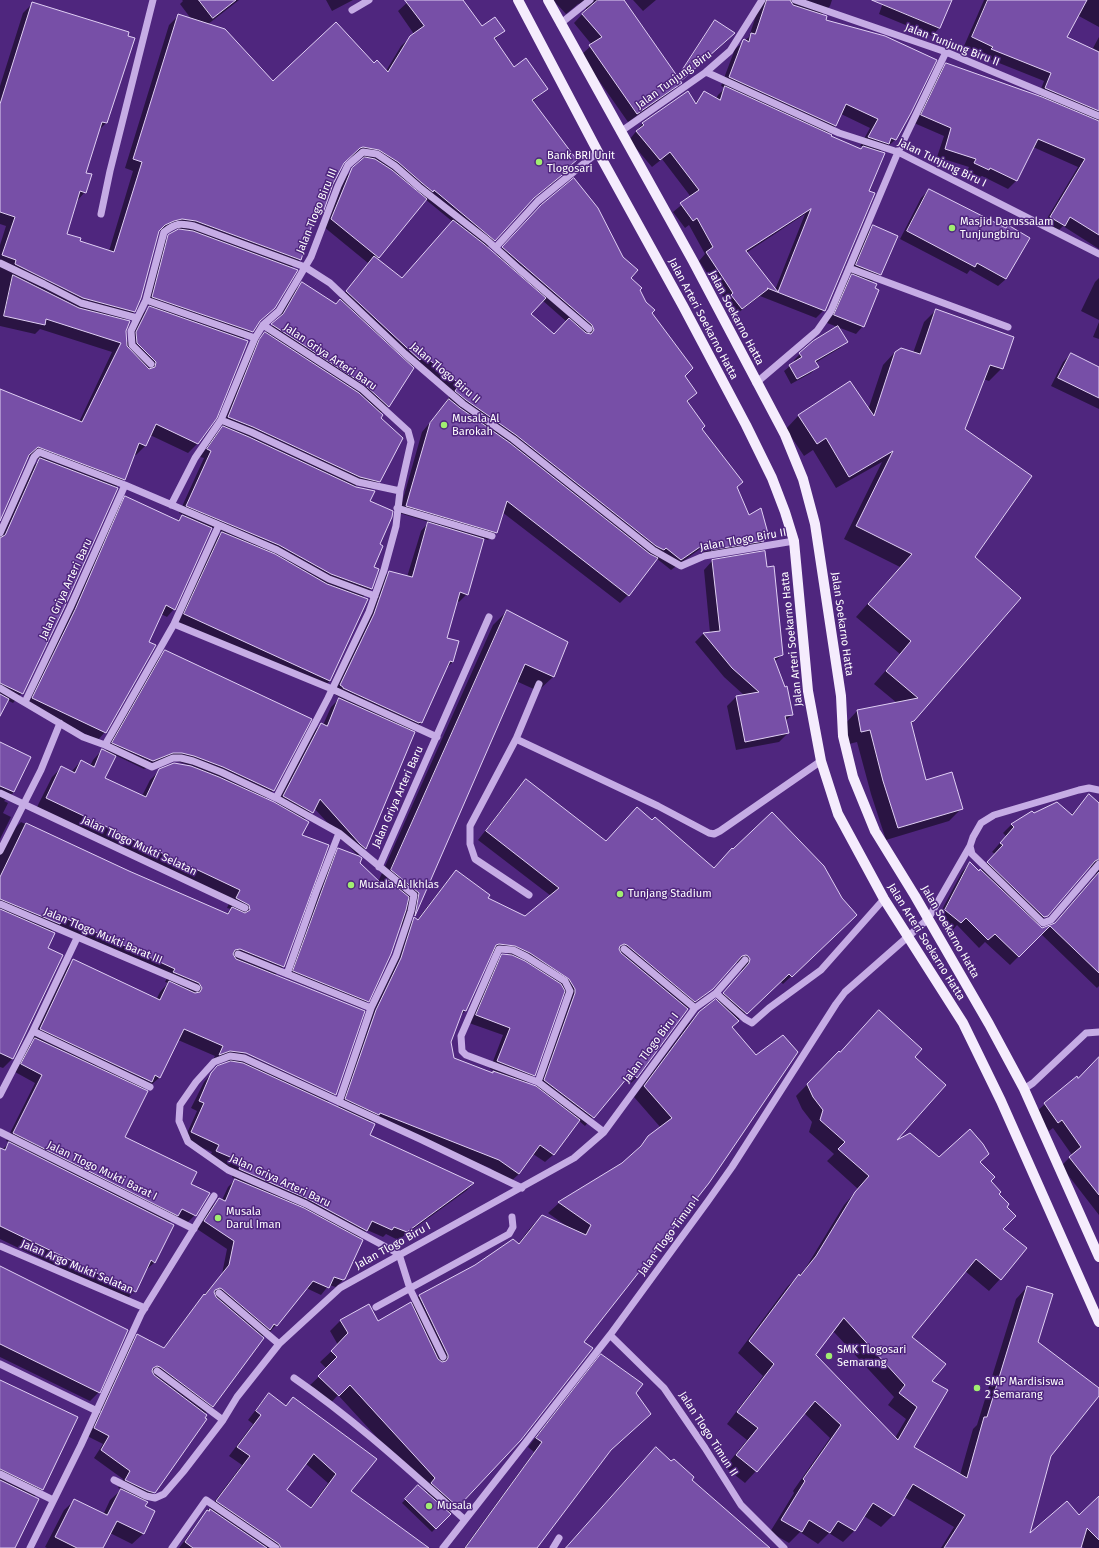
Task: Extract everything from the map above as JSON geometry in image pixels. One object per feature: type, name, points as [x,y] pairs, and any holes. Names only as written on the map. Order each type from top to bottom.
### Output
[{"type":"main road","name":"Jalan Arteri Soekarno Hatta","points":[[518,0],[598,152],[683,306],[746,425],[772,478],[794,541],[808,691],[820,760],[838,814],[884,899],[963,1023],[1001,1101],[1099,1322]]},
{"type":"main road","name":"Jalan Soekarno Hatta","points":[[548,0],[693,261],[756,383],[785,435],[803,479],[815,524],[841,696],[843,736],[853,777],[875,832],[989,1024],[1024,1090],[1099,1256]]},
{"type":"street","points":[[101,214],[110,171],[153,0]]},
{"type":"street","points":[[352,10],[369,0]]},
{"type":"street","points":[[560,24],[590,0]]},
{"type":"street","name":"Jalan Tunjung Biru","points":[[620,132],[706,72],[730,51],[762,0]]},
{"type":"street","name":"Jalan Tunjung Biru II","points":[[795,0],[946,52],[1099,116]]},
{"type":"street","points":[[756,383],[817,331],[831,311],[898,152],[946,52]]},
{"type":"street","name":"Jalan Tunjung Biru I","points":[[706,72],[839,133],[898,152],[1099,254]]},
{"type":"street","name":"Jalan Tlogo Biru III","points":[[171,505],[195,458],[221,420],[255,338],[263,325],[279,311],[311,257],[338,186],[348,165],[362,152],[377,154],[395,166],[496,248],[588,329]]},
{"type":"street","points":[[496,248],[538,201],[598,152]]},
{"type":"street","name":"Jalan Tlogo Biru II","points":[[146,300],[164,232],[173,225],[182,224],[194,226],[305,267],[330,282],[405,354],[463,404],[513,439],[666,559],[681,566],[704,556],[794,541]]},
{"type":"street","points":[[0,263],[81,303],[137,318]]},
{"type":"street","points":[[849,268],[1008,326]]},
{"type":"street","points":[[151,364],[132,345],[131,331],[146,300],[255,338]]},
{"type":"street","name":"Jalan Griya Arteri Baru","points":[[263,325],[362,389],[408,431],[411,442],[400,491],[396,526],[369,612],[332,689],[276,798]]},
{"type":"street","points":[[221,420],[251,432],[358,482],[400,491]]},
{"type":"street","points":[[0,533],[34,457],[39,452],[125,485],[219,525],[277,550],[329,579],[375,596]]},
{"type":"street","name":"Jalan Griya Arteri Baru","points":[[25,702],[67,614],[125,485]]},
{"type":"street","points":[[397,508],[492,536]]},
{"type":"street","points":[[105,745],[174,624],[219,525]]},
{"type":"street","name":"Jalan Griya Arteri Baru","points":[[379,866],[489,617]]},
{"type":"street","name":"Jalan Griya Arteri Baru","points":[[174,624],[332,689],[437,737]]},
{"type":"street","points":[[529,895],[475,859],[470,844],[470,826],[516,739],[539,684]]},
{"type":"street","name":"Jalan Griya Arteri Baru","points":[[0,688],[83,737],[105,745],[152,767],[173,758],[181,758],[221,772],[276,798],[339,833],[414,895],[411,911],[396,956],[371,1008],[339,1102]]},
{"type":"street","points":[[0,851],[41,770],[60,723]]},
{"type":"street","points":[[516,739],[658,806],[709,833],[714,834],[820,760]]},
{"type":"street","name":"Jalan Tlogo Timun I","points":[[446,1547],[464,1519],[610,1335],[732,1167],[845,992],[909,938],[928,919],[970,846],[972,837],[981,823],[994,814],[1079,790],[1089,788],[1098,790]]},
{"type":"street","name":"Jalan Tlogo Mukti Selatan","points":[[0,793],[245,908]]},
{"type":"street","points":[[288,974],[316,892],[339,833]]},
{"type":"street","points":[[970,846],[972,854],[1043,923],[1051,920],[1099,864]]},
{"type":"street","points":[[716,993],[745,1019],[752,1023],[769,1008],[821,970],[884,899]]},
{"type":"street","name":"Jalan Tlogo Mukti Barat III","points":[[0,904],[197,988]]},
{"type":"street","points":[[0,1095],[33,1031],[77,938]]},
{"type":"street","points":[[538,1082],[570,991],[566,981],[532,960],[513,950],[499,949],[462,1036],[462,1051],[466,1055],[538,1082],[604,1132]]},
{"type":"street","name":"Jalan Tlogo Biru I","points":[[624,949],[695,1008]]},
{"type":"street","points":[[238,954],[371,1008]]},
{"type":"street","name":"Jalan Tlogo Biru I","points":[[114,1480],[146,1496],[155,1498],[164,1494],[223,1420],[237,1397],[279,1344],[340,1288],[574,1158],[604,1132],[695,1008],[716,993],[745,960]]},
{"type":"street","points":[[33,1031],[150,1087]]},
{"type":"street","points":[[1024,1090],[1086,1033],[1099,1032]]},
{"type":"street","name":"Jalan Griya Arteri Baru","points":[[399,1254],[306,1204],[228,1170],[188,1142],[179,1121],[180,1105],[196,1082],[214,1062],[230,1056],[244,1058],[522,1188]]},
{"type":"street","name":"Jalan Tlogo Mukti Barat I","points":[[0,1132],[194,1229]]},
{"type":"street","points":[[30,1548],[97,1410],[144,1308],[214,1196]]},
{"type":"street","points":[[376,1307],[509,1234],[513,1227],[512,1217]]},
{"type":"street","name":"Jalan Argo Mukti Selatan","points":[[0,1246],[144,1308]]},
{"type":"street","points":[[399,1254],[410,1289],[443,1357]]},
{"type":"street","points":[[219,1293],[279,1344]]},
{"type":"street","name":"Jalan Tlogo Timun II","points":[[610,1335],[664,1388],[705,1448],[740,1505],[784,1548]]},
{"type":"street","points":[[0,1364],[97,1410]]},
{"type":"street","points":[[157,1371],[223,1420]]},
{"type":"street","points":[[294,1378],[376,1440],[464,1519]]},
{"type":"street","points":[[0,1474],[53,1500]]},
{"type":"street","points":[[172,1548],[206,1500],[276,1548]]},
{"type":"street","points":[[553,1548],[559,1538]]},
{"type":"building","points":[[199,0],[236,0],[213,18]]},
{"type":"building","points":[[405,0],[463,0],[482,26],[495,17],[505,31],[494,38],[514,67],[526,58],[548,89],[532,100],[577,160],[566,169],[567,171],[534,198],[495,241],[398,162],[379,150],[363,147],[344,163],[333,184],[323,213],[317,208],[301,260],[196,221],[182,219],[174,221],[165,225],[159,231],[141,298],[135,312],[83,298],[15,264],[16,260],[2,255],[15,217],[0,212],[0,104],[32,2],[129,32],[128,36],[135,38],[107,123],[102,122],[86,173],[92,174],[86,193],[80,191],[67,234],[81,238],[80,241],[114,252],[142,162],[133,159],[178,14],[225,29],[273,81],[336,22],[374,63],[377,60],[388,72],[410,36],[424,26]]},
{"type":"building","points":[[598,0],[624,0],[682,83],[637,114],[589,45],[602,37],[582,14]]},
{"type":"building","points":[[767,0],[790,0],[793,5],[827,16],[826,20],[885,36],[937,60],[896,140],[891,138],[889,144],[868,137],[878,119],[846,104],[836,126],[729,77],[743,40],[744,39],[749,42],[751,33],[755,34]]},
{"type":"building","points":[[872,0],[952,0],[940,28]]},
{"type":"building","points":[[988,0],[1087,0],[1067,37],[1099,52],[1099,111],[1045,88],[1051,73],[991,49],[993,47],[972,37]]},
{"type":"building","points":[[715,20],[735,33],[682,80],[678,77]]},
{"type":"building","points":[[946,63],[1042,97],[1099,121],[1099,235],[1070,217],[1065,226],[1050,217],[1085,159],[1038,139],[1017,181],[990,168],[989,170],[974,163],[976,159],[945,149],[951,128],[921,115]]},
{"type":"building","points":[[725,86],[861,149],[863,146],[885,153],[869,191],[875,193],[825,311],[767,288],[768,289],[742,309],[731,295],[733,293],[706,252],[713,247],[697,218],[693,221],[680,203],[699,190],[670,152],[660,160],[636,131],[644,125],[642,123],[688,91],[696,104],[704,91],[720,100]],"holes":[[[811,209],[778,292],[746,251]]]},
{"type":"building","points":[[365,157],[375,159],[392,170],[427,199],[379,258],[331,219],[352,168]]},
{"type":"building","points":[[574,178],[598,208],[623,257],[638,270],[631,278],[642,288],[640,290],[646,302],[655,310],[652,313],[693,368],[685,376],[697,393],[687,401],[705,426],[702,429],[743,482],[737,487],[749,515],[761,508],[769,537],[764,538],[764,541],[711,550],[710,540],[681,560],[666,548],[664,550],[656,546],[516,435],[455,391],[460,384],[423,355],[420,360],[346,291],[374,256],[402,278],[453,220],[484,244],[546,298],[531,314],[554,334],[569,318],[586,333],[591,334],[594,330],[592,325],[502,247],[541,205]]},
{"type":"building","name":"Masjid Darussalam Tunjungbiru","points":[[929,189],[1006,228],[1008,225],[1030,238],[1006,279],[977,263],[975,267],[907,231]]},
{"type":"building","points":[[873,225],[898,236],[881,275],[856,265]]},
{"type":"building","points":[[179,229],[193,231],[298,270],[275,308],[260,321],[253,332],[152,297],[168,235]]},
{"type":"building","points":[[852,274],[877,284],[875,288],[879,290],[864,327],[834,315]]},
{"type":"building","points":[[13,275],[79,308],[130,321],[126,331],[127,346],[149,369],[155,367],[156,362],[137,343],[136,332],[149,306],[248,341],[217,418],[198,444],[156,424],[146,446],[139,443],[125,480],[38,447],[29,455],[0,521],[0,389],[82,422],[121,343],[46,319],[45,325],[4,316]]},
{"type":"building","points":[[302,282],[336,304],[340,299],[414,368],[389,407],[365,385],[271,324],[283,314]]},
{"type":"building","points":[[936,309],[1014,337],[1003,369],[990,365],[965,429],[1032,476],[975,557],[1021,598],[914,721],[911,722],[926,780],[952,772],[963,809],[898,828],[883,781],[870,730],[861,732],[857,710],[918,698],[886,671],[911,641],[868,604],[912,554],[856,526],[893,451],[849,477],[826,438],[817,444],[798,415],[850,381],[874,416],[895,352],[901,348],[920,354]]},
{"type":"building","points":[[838,326],[848,342],[815,361],[819,367],[797,379],[789,365],[802,357],[799,353],[813,341]]},
{"type":"building","points":[[265,332],[359,393],[383,415],[381,418],[403,438],[380,482],[360,477],[253,427],[228,417],[259,340]]},
{"type":"building","points":[[1071,353],[1099,367],[1099,398],[1058,378]]},
{"type":"building","points":[[449,399],[510,443],[650,554],[658,558],[629,596],[507,501],[497,533],[406,506],[430,423]]},
{"type":"building","points":[[223,426],[356,487],[375,491],[370,501],[393,511],[392,517],[380,544],[383,546],[374,567],[379,569],[372,589],[331,574],[279,545],[186,506],[211,451],[207,449]]},
{"type":"building","points":[[40,458],[118,488],[65,606],[23,694],[0,683],[0,538],[5,535]]},
{"type":"building","points":[[125,496],[179,521],[182,515],[212,528],[175,610],[166,605],[149,642],[156,645],[106,733],[32,698],[75,610]]},
{"type":"building","points":[[428,522],[484,539],[468,595],[460,592],[447,638],[459,641],[453,662],[450,661],[422,723],[419,723],[343,688],[340,685],[374,614],[389,571],[412,577]]},
{"type":"building","points":[[222,532],[275,554],[327,584],[368,599],[330,681],[184,614]]},
{"type":"building","points":[[765,551],[767,567],[774,566],[783,655],[774,658],[785,687],[787,686],[793,715],[785,716],[789,733],[745,742],[736,696],[759,692],[732,668],[703,633],[720,631],[712,560]]},
{"type":"building","points":[[507,610],[568,642],[554,677],[525,664],[415,916],[419,893],[391,870]]},
{"type":"building","points":[[165,650],[312,719],[274,791],[223,767],[194,756],[182,753],[173,753],[153,761],[112,743]]},
{"type":"building","points":[[0,694],[9,699],[0,716]]},
{"type":"building","points":[[339,698],[415,732],[366,849],[320,799],[313,813],[283,796],[321,723],[327,726]]},
{"type":"building","points":[[0,742],[31,757],[14,792],[0,786]]},
{"type":"building","points":[[102,749],[116,756],[105,778],[146,797],[159,769],[174,763],[191,766],[274,802],[309,822],[302,835],[329,845],[284,967],[240,949],[235,950],[233,954],[236,959],[365,1011],[336,1095],[246,1053],[230,1051],[219,1055],[223,1046],[184,1029],[160,1078],[155,1075],[152,1082],[40,1029],[73,959],[160,1000],[169,981],[195,993],[200,992],[202,988],[199,983],[173,972],[175,969],[63,917],[60,924],[0,899],[0,877],[26,823],[129,871],[228,914],[232,907],[245,913],[250,910],[249,905],[236,898],[240,890],[46,798],[61,766],[75,773],[81,760],[94,767]]},
{"type":"building","points":[[526,779],[606,841],[637,807],[652,820],[655,817],[714,868],[732,848],[733,849],[772,812],[824,866],[842,898],[857,915],[792,977],[789,974],[747,1014],[723,993],[749,963],[750,959],[748,956],[742,956],[713,989],[695,1002],[627,945],[624,944],[620,946],[619,949],[621,953],[688,1009],[637,1078],[632,1072],[594,1118],[544,1080],[575,993],[575,989],[569,979],[530,953],[515,946],[496,945],[466,1011],[463,1010],[451,1042],[454,1058],[493,1073],[493,1071],[536,1086],[580,1120],[554,1155],[540,1145],[519,1174],[499,1160],[380,1113],[379,1115],[345,1099],[376,1010],[401,958],[414,917],[418,920],[456,870],[490,895],[488,898],[525,916],[559,888],[486,831]]},
{"type":"building","points":[[1089,794],[1099,803],[1099,859],[1095,861],[1048,916],[1044,917],[987,862],[1003,845],[1000,843],[1014,827],[1011,824],[1032,811],[1034,813],[1057,802],[1072,815]]},
{"type":"building","points":[[338,848],[362,858],[360,863],[384,886],[387,879],[409,897],[391,954],[369,1002],[293,971]]},
{"type":"building","points":[[970,862],[979,871],[980,869],[1042,928],[1055,923],[1099,872],[1099,973],[1050,926],[1019,957],[995,934],[988,940],[966,918],[961,923],[945,910]]},
{"type":"building","points":[[0,909],[55,933],[48,948],[63,955],[13,1059],[0,1053]]},
{"type":"building","points":[[502,954],[512,955],[525,961],[561,984],[565,991],[535,1076],[497,1061],[510,1028],[476,1015]]},
{"type":"building","points":[[716,999],[739,1021],[732,1027],[756,1055],[783,1035],[798,1052],[709,1183],[584,1342],[593,1348],[521,1440],[458,1507],[431,1483],[435,1478],[350,1385],[339,1396],[318,1376],[337,1357],[331,1351],[348,1333],[340,1320],[369,1304],[378,1321],[411,1302],[438,1359],[442,1362],[446,1361],[448,1355],[419,1295],[475,1265],[513,1239],[519,1244],[542,1215],[586,1235],[591,1225],[558,1202],[622,1163],[641,1146],[648,1136],[672,1118],[644,1086],[699,1012]]},
{"type":"building","points":[[879,1010],[922,1049],[915,1057],[946,1085],[897,1140],[910,1133],[939,1157],[970,1129],[983,1144],[989,1154],[980,1162],[995,1177],[991,1181],[1001,1192],[999,1194],[1009,1204],[1007,1207],[1016,1216],[1003,1229],[1027,1248],[1001,1280],[976,1259],[912,1337],[946,1364],[932,1381],[948,1390],[914,1447],[967,1478],[984,1417],[987,1417],[1027,1286],[1053,1294],[1038,1342],[1099,1388],[1099,1396],[1051,1456],[1030,1533],[1067,1501],[1079,1515],[1099,1496],[1099,1540],[1087,1528],[1081,1548],[944,1548],[965,1515],[913,1484],[894,1516],[873,1503],[855,1531],[838,1521],[830,1533],[809,1520],[802,1532],[781,1520],[805,1481],[803,1479],[841,1425],[815,1401],[757,1472],[736,1455],[758,1428],[737,1412],[774,1364],[749,1341],[799,1274],[800,1276],[816,1256],[855,1192],[869,1176],[838,1149],[845,1142],[820,1120],[823,1110],[813,1097],[807,1084],[839,1051],[840,1052]],"holes":[[[844,1318],[905,1385],[899,1393],[917,1407],[898,1440],[816,1355]]]},
{"type":"building","points":[[35,1038],[148,1091],[125,1137],[197,1172],[191,1184],[210,1193],[196,1216],[182,1209],[178,1216],[13,1133],[42,1075],[21,1064]]},
{"type":"building","points":[[1099,1057],[1099,1195],[1069,1157],[1081,1147],[1062,1120],[1058,1123],[1044,1103],[1077,1076],[1078,1078]]},
{"type":"building","points":[[231,1061],[243,1063],[375,1124],[370,1135],[474,1183],[407,1232],[394,1227],[392,1230],[372,1221],[367,1231],[308,1199],[239,1169],[242,1162],[216,1151],[219,1145],[191,1132],[204,1103],[199,1101],[211,1073],[217,1066]]},
{"type":"building","points":[[9,1142],[174,1225],[155,1263],[151,1260],[136,1292],[0,1226],[0,1148],[5,1150]]},
{"type":"building","points":[[235,1179],[304,1208],[363,1240],[345,1279],[343,1280],[334,1277],[329,1288],[313,1281],[277,1326],[274,1324],[270,1330],[222,1289],[220,1288],[215,1290],[214,1292],[216,1297],[264,1338],[213,1407],[160,1367],[157,1366],[153,1368],[152,1371],[154,1375],[207,1415],[205,1418],[207,1419],[155,1493],[125,1480],[130,1471],[101,1450],[109,1436],[94,1428],[137,1334],[164,1348],[204,1294],[205,1295],[229,1265],[234,1241],[204,1221],[219,1198],[225,1201]]},
{"type":"building","points":[[0,1266],[128,1330],[100,1393],[0,1344]]},
{"type":"building","points":[[601,1354],[643,1384],[636,1393],[651,1414],[611,1450],[537,1548],[465,1548],[542,1442],[536,1438]]},
{"type":"building","points":[[0,1380],[78,1417],[43,1490],[0,1469]]},
{"type":"building","points":[[269,1393],[286,1406],[293,1397],[377,1459],[351,1491],[429,1548],[281,1548],[279,1544],[216,1501],[250,1456],[237,1447],[261,1415],[256,1411]],"holes":[[[314,1454],[336,1474],[311,1508],[287,1490]]]},
{"type":"building","points":[[656,1447],[671,1461],[674,1459],[694,1477],[692,1480],[770,1548],[566,1548]]},
{"type":"building","points":[[0,1480],[39,1499],[15,1548],[0,1548]]},
{"type":"building","name":"Musala","points":[[418,1485],[451,1514],[436,1529],[405,1499]]},
{"type":"building","points":[[121,1489],[148,1502],[145,1506],[155,1511],[144,1534],[117,1521],[103,1548],[77,1548],[55,1537],[74,1499],[107,1515]]},
{"type":"building","points":[[210,1509],[267,1548],[193,1548],[185,1542],[207,1510],[209,1511]]},
{"type":"place","name":"Bank BRI Unit Tlogosari","points":[[539,162]]},
{"type":"place","name":"Masjid Darussalam Tunjungbiru","points":[[952,228]]},
{"type":"place","name":"Musala Al Barokah","points":[[444,425]]},
{"type":"place","name":"Musala Al Ikhlas","points":[[351,885]]},
{"type":"place","name":"Tunjang Stadium","points":[[620,894]]},
{"type":"place","name":"Musala Darul Iman","points":[[218,1218]]},
{"type":"place","name":"SMK Tlogosari Semarang","points":[[829,1356]]},
{"type":"place","name":"SMP Mardisiswa 2 Semarang","points":[[977,1388]]},
{"type":"place","name":"Musala","points":[[429,1506]]}]
